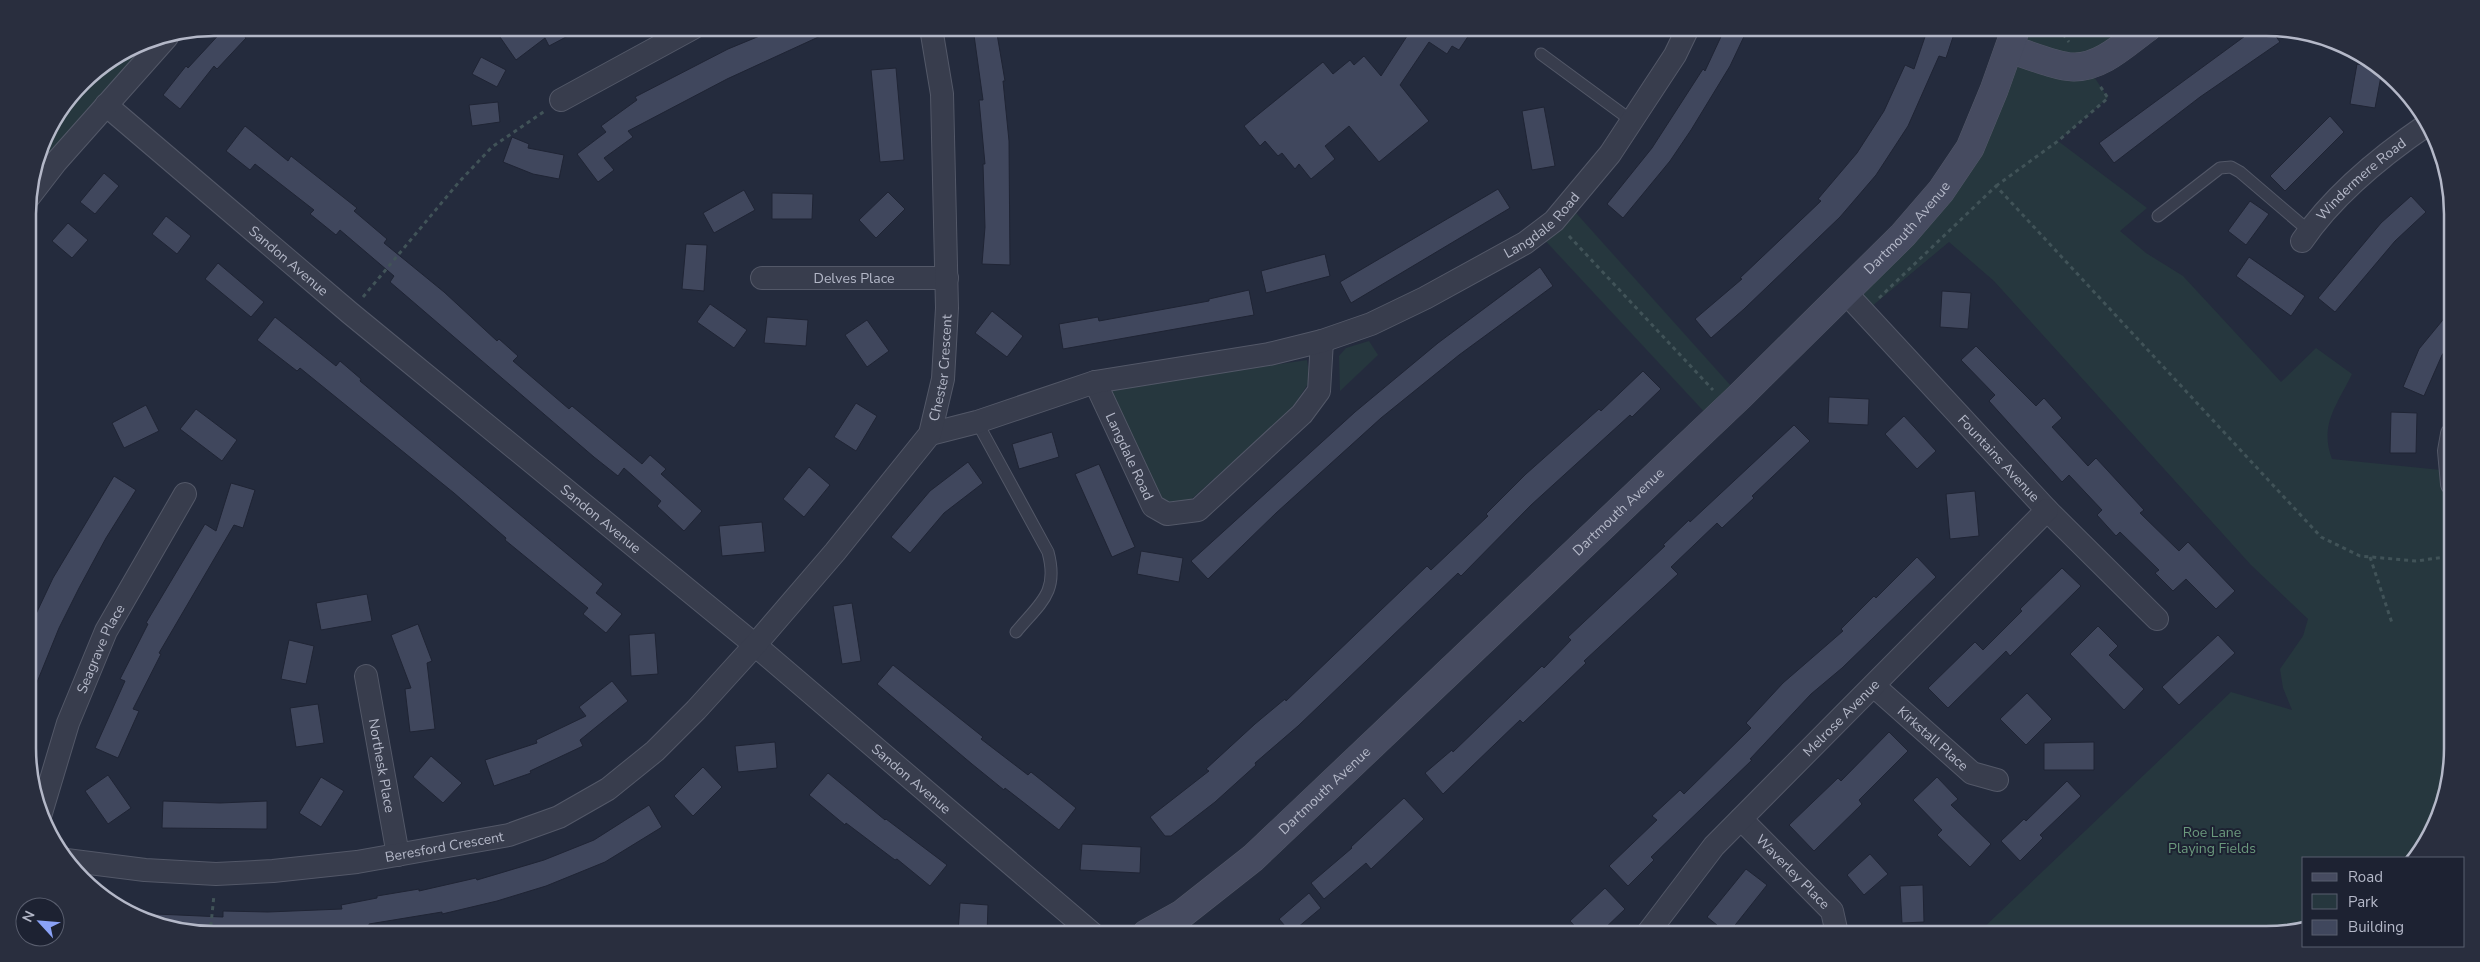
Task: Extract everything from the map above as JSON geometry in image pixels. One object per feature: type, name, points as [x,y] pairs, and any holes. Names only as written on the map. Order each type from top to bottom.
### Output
[{"type":"street","points":[[561,100],[677,36]]},
{"type":"street","name":"Chester Crescent","points":[[756,645],[835,552],[930,434],[944,379],[947,278],[942,94],[932,36]]},
{"type":"street","name":"Langdale Road","points":[[930,434],[977,422],[1095,382],[1270,354],[1322,341],[1371,324],[1425,298],[1525,243],[1554,221],[1610,154],[1675,55],[1684,36]]},
{"type":"street","points":[[2013,38],[2072,68],[2086,66],[2112,54],[2136,36]]},
{"type":"street","name":"Dartmouth Avenue","points":[[1160,926],[1182,914],[1253,858],[1729,407],[1903,235],[1941,191],[1959,166],[1988,106],[2013,38]]},
{"type":"street","points":[[41,172],[49,156],[106,105],[151,48]]},
{"type":"street","name":"Sandon Avenue","points":[[106,105],[350,312],[756,645],[1084,926]]},
{"type":"street","name":"Windermere Road","points":[[2305,236],[2344,192],[2394,147],[2422,128]]},
{"type":"street","name":"Delves Place","points":[[762,278],[947,278]]},
{"type":"street","name":"Fountains Avenue","points":[[1846,293],[2047,510],[2157,619]]},
{"type":"street","name":"Langdale Road","points":[[1095,382],[1153,506],[1167,514],[1198,510],[1302,414],[1319,391],[1322,341]]},
{"type":"street","name":"Seagrave Place","points":[[45,801],[68,723],[106,630],[185,494]]},
{"type":"street","name":"Melrose Avenue","points":[[1653,926],[1714,846],[2047,510]]},
{"type":"street","name":"Beresford Crescent","points":[[77,861],[145,870],[216,874],[322,867],[509,835],[559,817],[608,789],[655,751],[756,645]]},
{"type":"street","name":"Northesk Place","points":[[366,676],[398,855]]},
{"type":"street","name":"Kirkstall Place","points":[[1874,686],[1972,773],[1997,780]]},
{"type":"street","name":"Waverley Place","points":[[1741,819],[1832,911],[1836,926]]},
{"type":"lane","points":[[1541,54],[1632,121]]},
{"type":"lane","points":[[2158,216],[2220,168],[2231,167],[2240,172],[2305,236]]},
{"type":"lane","points":[[977,422],[1048,552],[1052,568],[1049,591],[1016,632]]},
{"type":"path","points":[[1865,312],[1996,186],[2058,141],[2108,98],[2086,66]]},
{"type":"path","points":[[350,312],[492,147],[561,100]]},
{"type":"path","points":[[1996,186],[2321,537],[2360,556],[2416,561],[2444,557]]},
{"type":"path","points":[[1554,221],[1729,407]]},
{"type":"path","points":[[2370,557],[2392,623]]},
{"type":"path","points":[[211,926],[216,874]]},
{"type":"green space","name":"Roe Lane Playing Fields","points":[[2012,36],[2134,36],[2087,66],[2108,98],[2058,141],[2147,208],[2120,231],[2146,253],[2183,276],[2281,382],[2316,348],[2352,374],[2329,425],[2328,436],[2332,459],[2444,470],[2444,748],[2438,794],[2420,837],[2406,857],[2302,857],[2302,922],[2266,926],[1985,926],[2231,692],[2292,710],[2283,688],[2280,669],[2303,636],[2308,619],[2251,565],[1994,281],[1949,242],[1865,312],[1846,293],[1941,191]]},
{"type":"green space","points":[[151,48],[154,50],[56,162],[47,154],[50,146],[66,115],[80,97],[115,66],[146,50]]},
{"type":"green space","points":[[1568,204],[1740,396],[1710,418],[1541,236]]},
{"type":"green space","points":[[1369,341],[1378,355],[1340,391],[1339,356],[1346,348]]},
{"type":"green space","points":[[1307,360],[1310,381],[1290,411],[1186,504],[1163,502],[1105,390]]},
{"type":"building","points":[[218,36],[244,36],[246,38],[217,69],[214,66],[180,109],[163,95],[186,66],[188,68]]},
{"type":"building","points":[[568,36],[549,46],[545,38],[516,60],[500,37]]},
{"type":"building","points":[[760,36],[821,36],[727,79],[628,131],[633,137],[604,158],[614,170],[598,182],[577,154],[606,132],[601,126],[637,100],[635,97],[728,49]]},
{"type":"building","points":[[974,36],[997,36],[1005,81],[1003,81],[1009,141],[1010,265],[982,264],[985,227],[983,164],[985,164],[979,100],[983,100]]},
{"type":"building","points":[[1407,36],[1468,36],[1459,50],[1452,46],[1447,54],[1429,42],[1400,85],[1429,121],[1379,162],[1349,126],[1325,146],[1335,159],[1311,179],[1299,164],[1295,169],[1282,153],[1278,156],[1265,141],[1260,146],[1244,126],[1323,62],[1333,74],[1350,60],[1354,65],[1364,56],[1381,76]]},
{"type":"building","points":[[1721,36],[1744,36],[1730,66],[1691,130],[1670,161],[1623,218],[1607,204],[1652,148],[1703,69],[1705,71]]},
{"type":"building","points":[[1925,36],[1953,36],[1946,58],[1939,56],[1908,126],[1876,175],[1840,217],[1711,338],[1695,319],[1742,279],[1740,278],[1821,201],[1818,199],[1857,153],[1884,111],[1905,65],[1914,69]]},
{"type":"building","points":[[2245,36],[2276,37],[2280,42],[2200,97],[2114,163],[2099,143]]},
{"type":"building","points":[[481,57],[506,70],[497,87],[472,74]]},
{"type":"building","points":[[2357,64],[2364,65],[2381,78],[2375,108],[2350,104]]},
{"type":"building","points":[[896,68],[904,160],[880,162],[871,70]]},
{"type":"building","points":[[498,102],[500,122],[472,126],[469,105]]},
{"type":"building","points":[[1544,107],[1555,166],[1532,170],[1522,111]]},
{"type":"building","points":[[2330,116],[2344,132],[2285,191],[2270,176]]},
{"type":"building","points":[[245,126],[288,161],[291,156],[357,208],[354,211],[387,239],[384,243],[444,292],[497,341],[499,339],[518,356],[513,361],[569,409],[572,406],[642,464],[650,455],[666,469],[661,474],[702,511],[684,531],[657,506],[661,501],[624,468],[618,476],[594,457],[390,282],[394,276],[340,230],[336,235],[310,214],[314,210],[255,164],[250,170],[226,151]]},
{"type":"building","points":[[512,137],[529,144],[528,148],[564,155],[559,179],[533,174],[503,162]]},
{"type":"building","points":[[104,173],[119,186],[95,214],[80,202]]},
{"type":"building","points":[[1498,189],[1510,208],[1351,303],[1340,282]]},
{"type":"building","points":[[744,190],[755,210],[714,233],[703,213]]},
{"type":"building","points":[[888,192],[905,209],[876,238],[859,220]]},
{"type":"building","points":[[772,193],[813,194],[812,219],[772,219]]},
{"type":"building","points":[[2411,196],[2426,212],[2395,241],[2335,312],[2318,298],[2381,223]]},
{"type":"building","points":[[2250,201],[2269,214],[2246,245],[2228,231]]},
{"type":"building","points":[[166,216],[191,236],[177,254],[152,234]]},
{"type":"building","points":[[68,223],[88,240],[72,258],[52,241]]},
{"type":"building","points":[[686,244],[707,245],[704,291],[682,289]]},
{"type":"building","points":[[1325,254],[1330,276],[1266,293],[1261,271]]},
{"type":"building","points":[[2249,257],[2305,296],[2291,316],[2236,276]]},
{"type":"building","points":[[218,263],[264,302],[251,317],[205,279]]},
{"type":"building","points":[[1540,267],[1553,286],[1459,355],[1381,418],[1276,513],[1208,579],[1191,561],[1355,412],[1438,343]]},
{"type":"building","points":[[1249,290],[1254,315],[1063,349],[1059,324],[1098,317],[1099,321],[1209,301],[1209,299]]},
{"type":"building","points":[[1942,291],[1971,293],[1968,329],[1940,327]]},
{"type":"building","points":[[710,304],[747,330],[734,348],[697,322]]},
{"type":"building","points":[[992,311],[1023,336],[1007,357],[975,333]]},
{"type":"building","points":[[275,317],[336,366],[340,361],[361,379],[360,381],[603,584],[596,593],[622,614],[606,633],[583,614],[588,608],[505,540],[506,538],[454,493],[300,368],[297,371],[257,340]]},
{"type":"building","points":[[767,317],[808,320],[806,346],[764,343]]},
{"type":"building","points":[[2444,319],[2444,352],[2424,396],[2403,387],[2419,349]]},
{"type":"building","points":[[867,320],[889,351],[867,367],[845,335]]},
{"type":"building","points":[[1976,346],[2036,406],[2044,398],[2062,418],[2052,427],[2088,466],[2096,458],[2144,510],[2140,513],[2179,551],[2188,542],[2235,591],[2216,609],[2186,579],[2173,591],[2155,573],[2159,570],[2120,532],[2116,536],[2097,515],[2102,510],[2069,475],[2062,482],[1989,401],[1995,395],[1961,360]]},
{"type":"building","points":[[1643,371],[1661,389],[1632,417],[1630,415],[1531,505],[1461,576],[1458,573],[1298,726],[1255,763],[1256,765],[1215,802],[1171,836],[1165,836],[1150,817],[1209,771],[1206,769],[1255,724],[1285,699],[1286,701],[1427,566],[1431,570],[1488,516],[1486,514],[1526,474],[1599,409],[1601,411]]},
{"type":"building","points":[[1829,397],[1869,399],[1868,425],[1828,423]]},
{"type":"building","points":[[856,403],[877,416],[856,451],[834,437]]},
{"type":"building","points":[[146,405],[159,431],[124,448],[112,423]]},
{"type":"building","points":[[196,409],[237,440],[222,461],[180,429]]},
{"type":"building","points":[[2391,412],[2417,413],[2416,453],[2390,453]]},
{"type":"building","points":[[1904,416],[1936,451],[1917,469],[1885,434]]},
{"type":"building","points":[[1794,425],[1810,441],[1752,496],[1754,498],[1722,528],[1717,523],[1671,567],[1678,574],[1584,661],[1586,663],[1523,723],[1520,720],[1443,794],[1425,773],[1452,750],[1453,752],[1542,666],[1544,668],[1571,640],[1568,637],[1665,546],[1663,545],[1689,520],[1690,522]]},
{"type":"building","points":[[1052,432],[1059,457],[1019,469],[1012,444]]},
{"type":"building","points":[[968,462],[983,483],[944,513],[910,553],[891,537],[930,491]]},
{"type":"building","points":[[1099,464],[1135,547],[1112,557],[1075,474]]},
{"type":"building","points":[[809,467],[830,485],[804,517],[783,499]]},
{"type":"building","points":[[114,476],[136,490],[106,538],[79,588],[59,628],[36,684],[36,613],[53,578]]},
{"type":"building","points":[[231,483],[255,490],[243,528],[234,525],[159,653],[161,654],[133,709],[139,711],[118,758],[95,748],[125,681],[120,679],[148,624],[146,623],[205,524],[216,531]]},
{"type":"building","points":[[1975,491],[1979,536],[1950,539],[1946,494]]},
{"type":"building","points":[[762,522],[765,552],[722,556],[719,526]]},
{"type":"building","points":[[1141,551],[1183,558],[1179,582],[1137,574]]},
{"type":"building","points":[[1917,557],[1936,577],[1842,668],[1811,694],[1750,759],[1752,760],[1651,857],[1654,860],[1628,886],[1609,866],[1657,820],[1652,816],[1680,790],[1684,794],[1751,728],[1746,723],[1783,683],[1843,631],[1841,629],[1874,596],[1876,598]]},
{"type":"building","points":[[2062,568],[2081,586],[2010,656],[2006,651],[1948,708],[1928,688],[1975,642],[1983,650],[2022,611],[2020,609]]},
{"type":"building","points":[[367,594],[372,621],[321,630],[316,603]]},
{"type":"building","points":[[852,603],[861,661],[842,664],[833,606]]},
{"type":"building","points":[[418,624],[432,661],[427,663],[435,729],[410,732],[405,689],[411,688],[391,635]]},
{"type":"building","points":[[2098,626],[2118,646],[2109,655],[2144,689],[2124,710],[2070,654]]},
{"type":"building","points":[[655,633],[658,674],[631,676],[629,635]]},
{"type":"building","points":[[2218,635],[2235,653],[2179,705],[2162,687]]},
{"type":"building","points":[[289,640],[314,646],[306,684],[281,679]]},
{"type":"building","points":[[893,665],[983,737],[981,739],[1028,775],[1031,772],[1076,808],[1059,830],[1005,788],[1004,790],[877,684]]},
{"type":"building","points":[[612,681],[628,701],[580,740],[583,746],[530,771],[531,773],[494,786],[485,760],[537,743],[536,740],[586,716],[579,707]]},
{"type":"building","points":[[2027,693],[2052,719],[2026,745],[2000,719]]},
{"type":"building","points":[[318,704],[324,743],[296,747],[290,708]]},
{"type":"building","points":[[1889,732],[1908,751],[1859,800],[1862,804],[1814,851],[1789,825],[1838,778],[1841,781]]},
{"type":"building","points":[[775,742],[777,768],[738,772],[735,746]]},
{"type":"building","points":[[2094,742],[2094,770],[2044,770],[2044,743]]},
{"type":"building","points":[[431,756],[462,783],[443,803],[413,777]]},
{"type":"building","points":[[703,767],[722,787],[693,816],[674,796]]},
{"type":"building","points":[[828,773],[885,820],[947,865],[930,886],[897,859],[895,860],[846,823],[845,825],[809,795]]},
{"type":"building","points":[[108,775],[131,808],[108,824],[85,791]]},
{"type":"building","points":[[321,777],[344,791],[321,827],[299,813]]},
{"type":"building","points":[[1937,777],[1958,799],[1951,805],[1991,844],[1970,867],[1937,835],[1942,830],[1913,800]]},
{"type":"building","points":[[2067,781],[2081,796],[2040,835],[2043,838],[2020,861],[2001,841],[2024,819],[2026,821]]},
{"type":"building","points":[[1404,798],[1424,819],[1371,869],[1366,863],[1324,899],[1311,883],[1352,848]]},
{"type":"building","points":[[163,801],[220,803],[267,801],[267,829],[162,828]]},
{"type":"building","points":[[649,805],[662,827],[605,862],[546,886],[497,901],[442,914],[442,912],[369,924],[369,926],[214,926],[179,922],[156,916],[156,914],[223,917],[223,911],[268,912],[342,909],[341,905],[377,898],[377,896],[419,889],[419,891],[476,878],[477,880],[544,860],[594,840]]},
{"type":"building","points":[[1082,844],[1141,847],[1140,873],[1080,870]]},
{"type":"building","points":[[1870,854],[1888,874],[1864,895],[1847,875]]},
{"type":"building","points":[[1746,869],[1767,885],[1734,926],[1718,926],[1707,917]]},
{"type":"building","points":[[1923,885],[1924,922],[1902,923],[1900,886]]},
{"type":"building","points":[[1605,888],[1625,909],[1607,926],[1575,926],[1570,921]]},
{"type":"building","points":[[1309,893],[1321,908],[1299,926],[1285,926],[1279,919]]},
{"type":"building","points":[[960,903],[988,905],[987,926],[959,926]]}]
